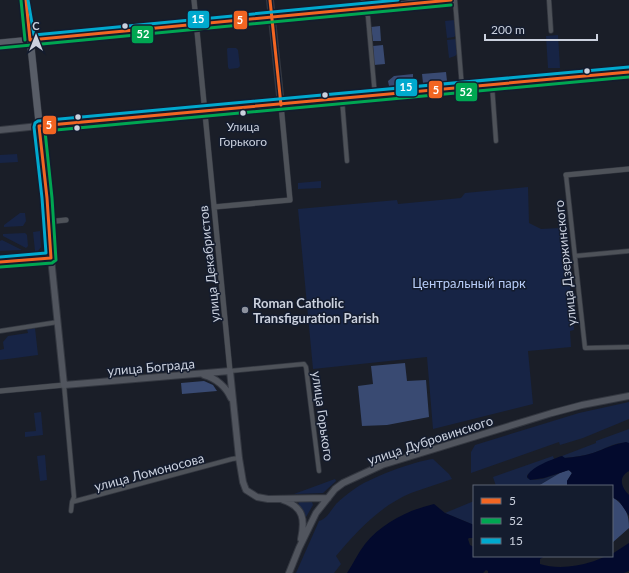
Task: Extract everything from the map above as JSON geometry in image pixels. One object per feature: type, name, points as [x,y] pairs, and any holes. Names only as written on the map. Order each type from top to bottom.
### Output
[{"type":"main road","points":[[24,0],[30,40],[39,126],[49,226],[50,258],[64,385]]},
{"type":"main road","points":[[270,0],[280,105]]},
{"type":"main road","points":[[0,43],[451,0]]},
{"type":"main road","points":[[0,130],[629,72]]},
{"type":"main road","points":[[0,262],[50,258]]},
{"type":"main road","name":"улица Бограда","points":[[64,385],[230,371]]},
{"type":"main road","name":"улица Декабристов","points":[[230,371],[239,458],[244,486],[250,494],[268,499],[328,498]]},
{"type":"main road","points":[[201,374],[213,378],[228,390],[233,401]]},
{"type":"main road","name":"улица Дубровинского","points":[[289,573],[316,513],[335,490],[343,483],[382,466],[552,413],[582,405],[629,396]]},
{"type":"main road","points":[[278,498],[294,504],[301,513],[303,528],[299,548]]},
{"type":"street","name":"улица Декабристов","points":[[194,0],[230,371]]},
{"type":"street","points":[[363,0],[368,17],[375,96]]},
{"type":"street","points":[[455,0],[462,88]]},
{"type":"street","points":[[549,0],[551,31]]},
{"type":"street","points":[[492,85],[496,141]]},
{"type":"street","points":[[342,99],[347,161]]},
{"type":"street","points":[[214,207],[290,200],[280,105]]},
{"type":"street","points":[[566,175],[629,169]]},
{"type":"street","name":"улица Дзержинского","points":[[566,175],[584,348],[629,347]]},
{"type":"street","points":[[49,226],[56,221],[66,220]]},
{"type":"street","points":[[575,256],[629,251]]},
{"type":"street","points":[[0,331],[58,322]]},
{"type":"street","name":"улица Бограда","points":[[230,371],[304,364]]},
{"type":"street","name":"улица Горького","points":[[304,364],[306,367],[319,471]]},
{"type":"street","points":[[64,385],[74,497],[71,511]]},
{"type":"street","name":"улица Бограда","points":[[0,390],[64,385]]},
{"type":"street","name":"улица Ломоносова","points":[[72,502],[239,458]]},
{"type":"green space","points":[[455,20],[456,35],[454,37],[447,38],[445,21]]},
{"type":"green space","points":[[558,35],[560,68],[548,68],[546,36]]},
{"type":"green space","points":[[456,39],[457,54],[449,58],[447,40]]},
{"type":"green space","points":[[228,48],[236,48],[238,50],[240,66],[238,68],[229,69],[228,67]]},
{"type":"green space","points":[[17,154],[18,162],[0,163],[0,155]]},
{"type":"green space","points":[[321,181],[321,188],[298,189],[298,183]]},
{"type":"green space","name":"Центральный парк","points":[[528,187],[529,223],[541,229],[561,228],[562,240],[566,239],[574,330],[570,331],[571,347],[528,351],[533,404],[433,429],[427,357],[313,369],[298,209],[397,200],[398,204],[461,198],[465,193]]},
{"type":"green space","points":[[20,213],[25,213],[26,221],[23,226],[4,227],[4,225]]},
{"type":"green space","points":[[40,231],[41,247],[38,251],[35,251],[33,232]]},
{"type":"green space","points":[[25,233],[27,235],[28,246],[26,248],[3,236],[3,234]]},
{"type":"green space","points":[[2,240],[22,250],[0,251],[0,241]]},
{"type":"green space","points":[[35,328],[38,355],[0,360],[0,350],[4,349],[3,342],[8,336],[28,333],[27,329]]},
{"type":"green space","points":[[629,402],[629,419],[583,438],[560,445],[559,442],[471,473],[471,452],[475,445],[579,413]]},
{"type":"green space","points":[[41,412],[43,435],[25,437],[25,432],[36,431],[34,413]]},
{"type":"green space","points":[[629,429],[629,443],[615,444],[582,456],[564,458],[562,456],[596,443],[596,441]]},
{"type":"green space","points":[[45,455],[47,480],[40,481],[37,456]]},
{"type":"green space","points":[[553,456],[554,459],[535,469],[527,475],[527,478],[535,480],[560,473],[540,485],[496,485],[493,477]]},
{"type":"green space","points":[[433,459],[449,474],[452,479],[411,493],[400,498],[379,512],[352,537],[336,556],[341,564],[334,573],[296,573],[319,521],[327,516],[336,504],[344,497],[360,485],[380,475],[415,463]]},
{"type":"green space","points":[[335,479],[336,481],[323,493],[294,494]]},
{"type":"green space","points":[[473,501],[473,525],[445,513]]},
{"type":"green space","points":[[299,502],[312,502],[313,505],[306,517],[298,505]]},
{"type":"shaded area","points":[[380,26],[381,41],[373,41],[371,27]]},
{"type":"shaded area","points":[[383,45],[385,64],[374,65],[373,46]]},
{"type":"shaded area","points":[[446,72],[447,81],[423,83],[422,74]]},
{"type":"shaded area","points":[[413,74],[413,84],[389,86],[388,81],[394,76]]},
{"type":"shaded area","points":[[405,363],[407,381],[426,380],[429,417],[387,425],[362,426],[358,386],[373,384],[371,366]]},
{"type":"shaded area","points":[[204,381],[213,385],[217,391],[182,394],[181,383]]},
{"type":"shaded area","points":[[626,442],[629,443],[629,471],[623,476],[622,482],[624,489],[629,495],[629,516],[619,501],[613,498],[613,485],[567,485],[567,481],[572,473],[569,470],[544,478],[530,480],[527,477],[532,470],[558,457],[562,456],[565,458],[586,455]]},
{"type":"shaded area","points":[[568,470],[572,473],[567,481],[567,485],[540,485]]},
{"type":"shaded area","points":[[613,498],[623,506],[627,514],[629,528],[613,542]]},
{"type":"shaded area","points":[[434,504],[445,513],[473,525],[473,538],[468,539],[470,545],[473,546],[473,557],[543,557],[540,559],[540,564],[546,566],[566,567],[585,564],[604,557],[613,557],[613,553],[629,543],[629,571],[624,573],[488,573],[486,570],[483,573],[347,573],[365,544],[379,530],[396,518]]},
{"type":"transit line","name":"52","points":[[21,0],[25,40]]},
{"type":"transit line","name":"5","points":[[26,0],[30,40]]},
{"type":"transit line","name":"15","points":[[28,0],[34,35],[398,0]]},
{"type":"transit line","name":"5","points":[[270,0],[281,105]]},
{"type":"transit line","name":"5","points":[[30,40],[451,0]]},
{"type":"transit line","name":"52","points":[[0,48],[451,5]]},
{"type":"transit line","name":"15","points":[[0,257],[46,253],[42,198],[34,127],[35,123],[38,121],[629,67]]},
{"type":"transit line","name":"5","points":[[0,262],[51,258],[47,198],[39,126],[629,72]]},
{"type":"transit line","name":"52","points":[[0,267],[52,263],[56,260],[52,198],[45,131],[629,77]]},
{"type":"place","name":"Улица Горького","points":[[243,113]]},
{"type":"place","name":"Roman Catholic Transfiguration Parish","points":[[245,310]]}]
